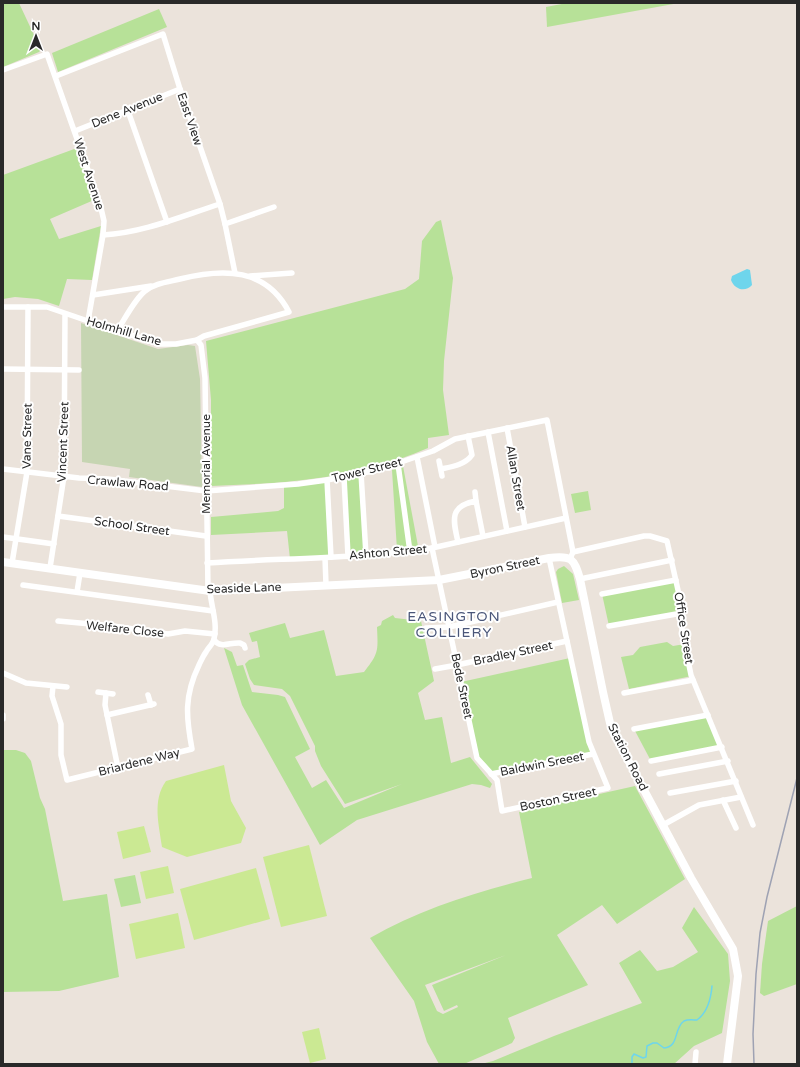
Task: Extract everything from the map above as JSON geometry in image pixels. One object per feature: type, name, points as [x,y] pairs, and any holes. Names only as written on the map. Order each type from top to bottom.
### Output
[{"type":"main road","name":"Byron Street","points":[[439,580],[548,558],[572,556]]},
{"type":"main road","name":"Station Road","points":[[572,556],[580,579],[610,723],[618,742],[691,878],[733,949],[738,976],[727,1064]]},
{"type":"main road","name":"Seaside Lane","points":[[3,562],[209,590],[439,580]]},
{"type":"street","name":"East View","points":[[56,76],[163,34],[180,89],[220,204],[235,273]]},
{"type":"street","name":"West Avenue","points":[[3,70],[48,54],[100,204],[104,222],[103,236],[88,321]]},
{"type":"street","name":"Dene Avenue","points":[[75,131],[180,89]]},
{"type":"street","points":[[128,111],[167,222]]},
{"type":"street","points":[[103,236],[141,230],[220,204]]},
{"type":"street","points":[[225,224],[274,207]]},
{"type":"street","points":[[93,295],[153,286],[187,277],[214,274],[235,273],[248,276],[292,273]]},
{"type":"street","name":"Holmhill Lane","points":[[3,307],[47,308],[162,344],[176,344],[197,340],[204,336],[290,312],[283,301],[260,280],[248,276]]},
{"type":"street","points":[[117,331],[139,296],[153,286]]},
{"type":"street","name":"Vane Street","points":[[12,563],[27,472],[28,307]]},
{"type":"street","name":"Vincent Street","points":[[50,568],[64,476],[65,314]]},
{"type":"street","name":"Memorial Avenue","points":[[197,340],[201,345],[205,378],[206,536],[209,590],[213,611],[214,637]]},
{"type":"street","points":[[3,369],[79,370]]},
{"type":"street","name":"Tower Street","points":[[206,491],[298,484],[378,470],[417,457],[455,439],[547,420],[566,518]]},
{"type":"street","name":"Allan Street","points":[[507,428],[525,527]]},
{"type":"street","points":[[488,432],[507,531]]},
{"type":"street","points":[[440,469],[456,466],[469,460],[472,455],[468,436]]},
{"type":"street","name":"Bede Street","points":[[417,457],[439,580],[477,758],[497,780],[502,811],[508,810]]},
{"type":"street","points":[[439,461],[442,476]]},
{"type":"street","points":[[398,464],[410,552]]},
{"type":"street","name":"Crawlaw Road","points":[[3,469],[86,479],[108,479],[206,491]]},
{"type":"street","points":[[361,473],[366,555]]},
{"type":"street","points":[[344,477],[348,556]]},
{"type":"street","points":[[326,585],[328,557],[327,480]]},
{"type":"street","points":[[475,492],[483,536]]},
{"type":"street","points":[[458,542],[454,516],[463,504],[476,501]]},
{"type":"street","name":"School Street","points":[[58,516],[206,536]]},
{"type":"street","points":[[566,518],[572,556]]},
{"type":"street","name":"Ashton Street","points":[[207,563],[410,552],[434,548],[566,518]]},
{"type":"street","name":"Office Street","points":[[572,556],[650,536],[667,541],[682,613],[682,631],[693,680],[728,761],[753,825]]},
{"type":"street","points":[[3,537],[54,544]]},
{"type":"street","points":[[548,558],[593,754]]},
{"type":"street","points":[[580,579],[672,560]]},
{"type":"street","points":[[77,592],[80,573]]},
{"type":"street","points":[[602,594],[676,580]]},
{"type":"street","points":[[23,585],[213,611]]},
{"type":"street","points":[[426,628],[449,627],[558,602]]},
{"type":"street","points":[[609,626],[682,613]]},
{"type":"street","name":"Welfare Close","points":[[58,621],[106,625],[168,634],[185,631],[214,637],[217,644],[221,646],[240,643],[244,645],[245,648]]},
{"type":"street","name":"Briardene Way","points":[[53,686],[52,696],[61,724],[61,755],[68,780],[192,749],[187,716],[191,685],[214,637]]},
{"type":"street","name":"Bradley Street","points":[[435,669],[567,641]]},
{"type":"street","points":[[4,676],[26,683],[67,687]]},
{"type":"street","points":[[624,693],[693,680]]},
{"type":"street","points":[[98,692],[113,694]]},
{"type":"street","points":[[106,693],[106,715],[118,768]]},
{"type":"street","points":[[106,715],[152,704],[148,695]]},
{"type":"street","points":[[634,729],[708,715]]},
{"type":"street","points":[[651,761],[722,747]]},
{"type":"street","name":"Baldwin Sreeet","points":[[491,774],[593,754]]},
{"type":"street","name":"Boston Street","points":[[508,810],[608,788],[593,754]]},
{"type":"street","points":[[659,774],[728,761]]},
{"type":"street","points":[[670,793],[736,782]]},
{"type":"street","points":[[663,825],[699,805],[741,797]]},
{"type":"street","points":[[723,800],[736,828]]},
{"type":"street","points":[[695,1064],[696,1052]]},
{"type":"green space","points":[[3,3],[19,3],[41,50],[3,67]]},
{"type":"green space","points":[[567,3],[679,3],[547,27],[546,7]]},
{"type":"green space","points":[[159,9],[167,27],[58,72],[52,53]]},
{"type":"green space","points":[[77,148],[94,200],[50,219],[59,239],[101,226],[92,280],[67,279],[59,306],[38,299],[15,297],[3,299],[3,175]]},
{"type":"green space","points":[[441,220],[453,278],[444,361],[443,390],[449,435],[428,438],[428,448],[414,454],[385,464],[356,471],[299,481],[211,486],[211,400],[206,341],[405,289],[419,279],[422,241],[436,222]]},
{"type":"green space","points":[[81,323],[158,349],[188,345],[195,346],[200,379],[202,487],[129,477],[130,469],[82,462]]},
{"type":"green space","points":[[403,466],[418,546],[397,550],[392,470]]},
{"type":"green space","points":[[361,473],[366,555],[348,556],[344,477]]},
{"type":"green space","points":[[327,480],[331,557],[290,559],[287,531],[211,535],[211,517],[278,511],[284,508],[284,485]]},
{"type":"green space","points":[[588,491],[591,510],[575,513],[571,494]]},
{"type":"green space","points":[[564,566],[573,574],[579,600],[562,603],[556,572]]},
{"type":"green space","points":[[676,580],[682,613],[609,626],[602,594]]},
{"type":"green space","points":[[393,615],[395,618],[421,621],[434,681],[418,693],[425,720],[442,717],[451,763],[470,757],[492,784],[490,788],[472,784],[357,820],[320,845],[242,705],[224,648],[232,652],[237,666],[243,665],[252,692],[285,697],[310,749],[295,757],[312,788],[326,780],[344,808],[402,784],[345,804],[321,766],[315,751],[315,746],[290,696],[282,689],[254,685],[250,679],[245,664],[249,660],[260,657],[257,641],[252,642],[249,633],[285,623],[290,638],[324,630],[336,676],[364,672],[375,656],[378,641],[377,627],[381,625],[382,621]]},
{"type":"green space","points":[[667,642],[673,646],[685,644],[692,676],[629,689],[621,657],[633,655],[640,647]]},
{"type":"green space","points":[[570,658],[593,754],[491,774],[477,758],[461,682]]},
{"type":"green space","points":[[708,715],[722,747],[651,761],[634,729]]},
{"type":"green space","points":[[3,750],[16,750],[25,753],[31,761],[40,798],[45,809],[63,901],[107,894],[119,977],[59,991],[3,992]]},
{"type":"green space","points":[[224,765],[231,801],[246,828],[241,843],[187,857],[162,847],[158,821],[158,804],[159,796],[166,781]]},
{"type":"green space","points":[[635,786],[685,879],[617,924],[602,905],[557,935],[588,985],[508,1018],[515,1038],[512,1043],[464,1064],[439,1064],[427,1042],[414,1001],[370,938],[409,918],[449,902],[532,878],[519,812]],"holes":[[[506,955],[432,985],[444,1011],[457,1005],[458,1007],[443,1014],[437,1011],[425,985]]]},
{"type":"green space","points":[[144,826],[151,852],[123,859],[117,832]]},
{"type":"green space","points":[[309,845],[327,916],[281,927],[263,857]]},
{"type":"green space","points":[[168,866],[174,893],[146,899],[140,872]]},
{"type":"green space","points":[[256,868],[270,919],[194,940],[180,889]]},
{"type":"green space","points":[[135,875],[141,903],[121,907],[114,879]]},
{"type":"green space","points":[[797,906],[797,984],[764,996],[760,993],[762,964],[768,921]]},
{"type":"green space","points":[[694,907],[728,954],[730,981],[722,1033],[694,1046],[674,1064],[481,1064],[493,1061],[642,1003],[619,963],[640,950],[657,971],[673,967],[698,952],[682,928]]},
{"type":"green space","points":[[178,913],[185,948],[136,959],[129,924]]},
{"type":"green space","points":[[319,1028],[326,1059],[310,1063],[302,1032]]},
{"type":"water","points":[[747,269],[750,270],[752,285],[746,289],[737,288],[732,283],[732,276]]},
{"type":"waterway","points":[[632,1064],[632,1057],[634,1054],[643,1058],[646,1057],[647,1046],[653,1043],[657,1043],[664,1048],[669,1047],[674,1041],[678,1028],[684,1021],[697,1020],[701,1017],[708,1004],[712,986]]},
{"type":"railway","points":[[754,1064],[753,1034],[760,933],[767,897],[797,778]]},
{"type":"district","name":"EASINGTON COLLIERY","points":[[454,624]]}]
